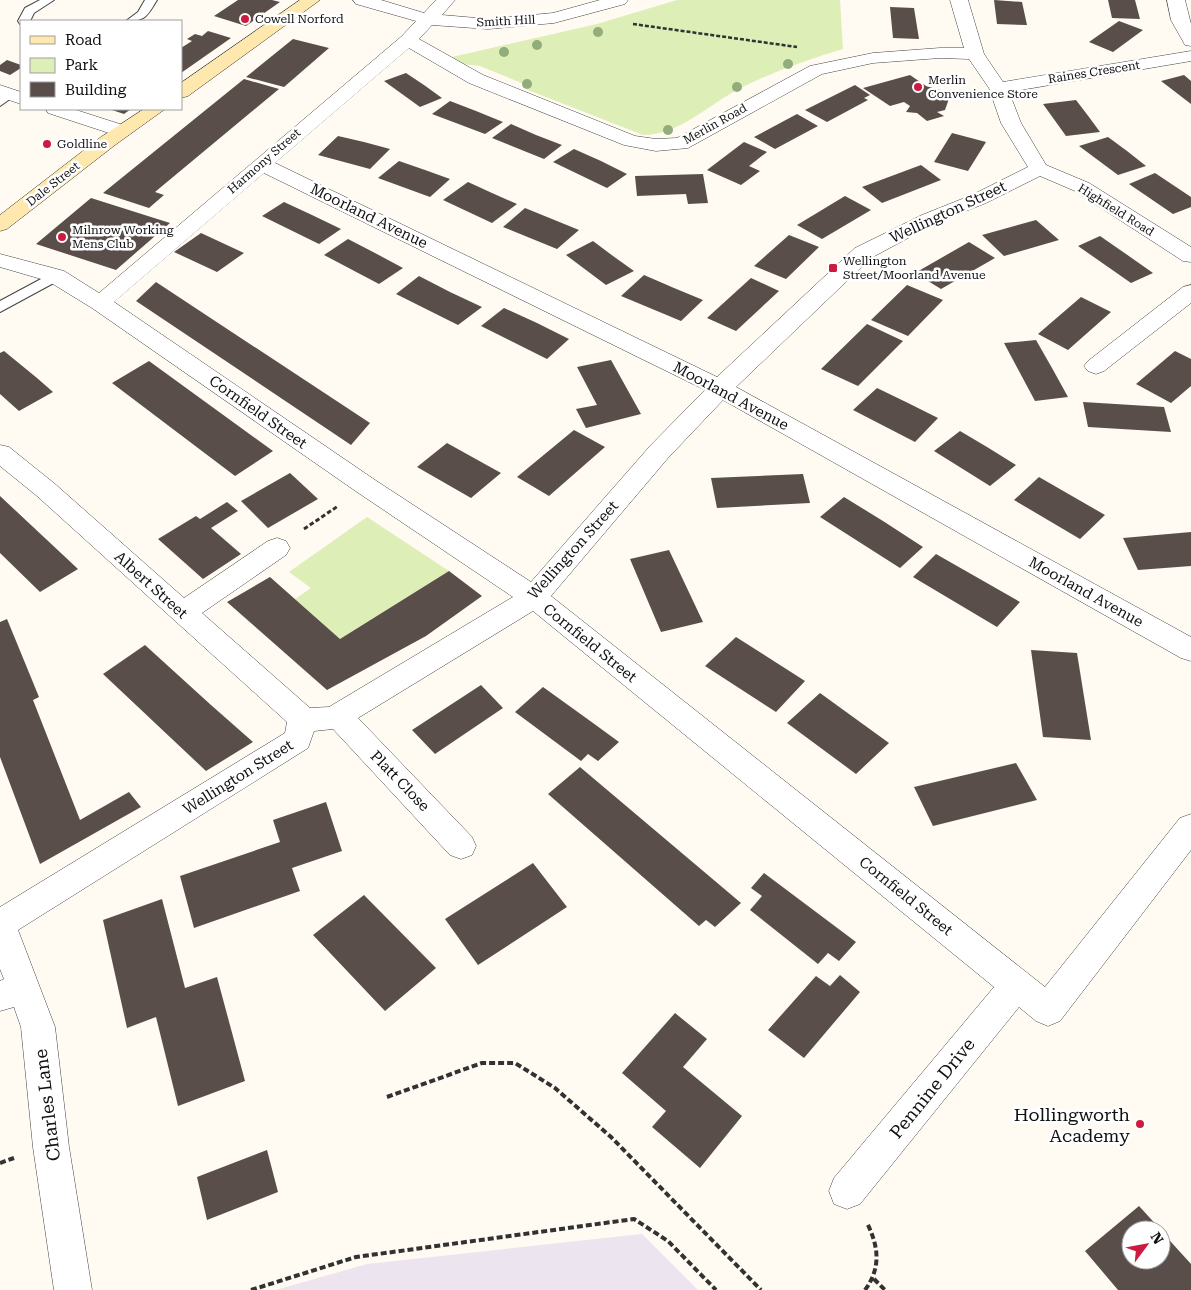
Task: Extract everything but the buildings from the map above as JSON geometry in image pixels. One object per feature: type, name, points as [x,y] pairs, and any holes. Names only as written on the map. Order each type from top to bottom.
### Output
[{"type":"street","points":[[182,91],[312,0]]},
{"type":"street","name":"Smith Hill","points":[[362,0],[427,19],[488,24],[554,18],[620,0]]},
{"type":"street","name":"Harmony Street","points":[[100,303],[408,40],[446,0]]},
{"type":"street","points":[[958,0],[975,54],[998,88],[1011,124],[1039,169]]},
{"type":"street","points":[[1176,0],[1180,20],[1191,41]]},
{"type":"street","name":"Merlin Road","points":[[408,40],[476,79],[631,141],[656,145],[681,144],[816,70],[873,58],[940,53],[975,54]]},
{"type":"street","name":"Raines Crescent","points":[[998,88],[1191,56]]},
{"type":"street","points":[[58,110],[122,131]]},
{"type":"street","name":"Dale Street","points":[[0,225],[122,131],[154,110]]},
{"type":"street","name":"Moorland Avenue","points":[[261,164],[720,388],[1191,650]]},
{"type":"street","name":"Highfield Road","points":[[1039,169],[1082,187],[1191,256]]},
{"type":"street","name":"Wellington Street","points":[[0,925],[298,740],[302,718],[318,721],[338,716],[534,597],[659,452],[720,388],[863,253],[929,219],[979,199],[1039,169]]},
{"type":"street","name":"Cornfield Street","points":[[0,260],[56,276],[100,303],[366,486],[534,597],[1048,1010],[1191,827]]},
{"type":"street","points":[[1096,366],[1191,292]]},
{"type":"street","name":"Albert Street","points":[[0,452],[46,490],[302,718]]},
{"type":"street","points":[[182,613],[277,548]]},
{"type":"street","name":"Platt Close","points":[[338,716],[461,846]]},
{"type":"street","name":"Charles Lane","points":[[0,925],[11,992],[38,1027],[51,1147],[73,1290]]},
{"type":"street","name":"Pennine Drive","points":[[847,1191],[1016,985]]},
{"type":"lane","points":[[24,20],[29,11],[48,0]]},
{"type":"lane","points":[[133,20],[142,14],[151,0]]},
{"type":"lane","points":[[0,307],[56,276]]},
{"type":"path","points":[[574,12],[656,28],[798,48]]},
{"type":"path","points":[[277,548],[366,486]]},
{"type":"path","points":[[387,1097],[482,1063],[515,1062],[555,1088],[611,1137],[761,1290]]},
{"type":"path","points":[[847,1191],[873,1233],[878,1257],[874,1278],[864,1290]]},
{"type":"path","points":[[251,1290],[356,1257],[634,1219],[668,1241],[716,1290]]},
{"type":"path","points":[[874,1278],[885,1290]]},
{"type":"shaded area","points":[[642,1234],[698,1290],[276,1290],[367,1264]]},
{"type":"green space","points":[[677,0],[840,0],[843,49],[761,78],[724,97],[680,125],[656,134],[643,135],[528,90],[524,84],[480,66],[463,64],[452,57],[597,24]]},
{"type":"green space","points":[[367,517],[449,571],[340,639],[295,599],[311,588],[289,572]]},
{"type":"place","name":"Cowell Norford","points":[[245,19]]},
{"type":"place","name":"Merlin Convenience Store","points":[[918,87]]},
{"type":"place","name":"Goldline","points":[[47,144]]},
{"type":"place","name":"Milnrow Working Mens Club","points":[[62,237]]},
{"type":"place","name":"Wellington Street/Moorland Avenue","points":[[833,268]]},
{"type":"place","name":"Hollingworth Academy","points":[[1140,1124]]}]
